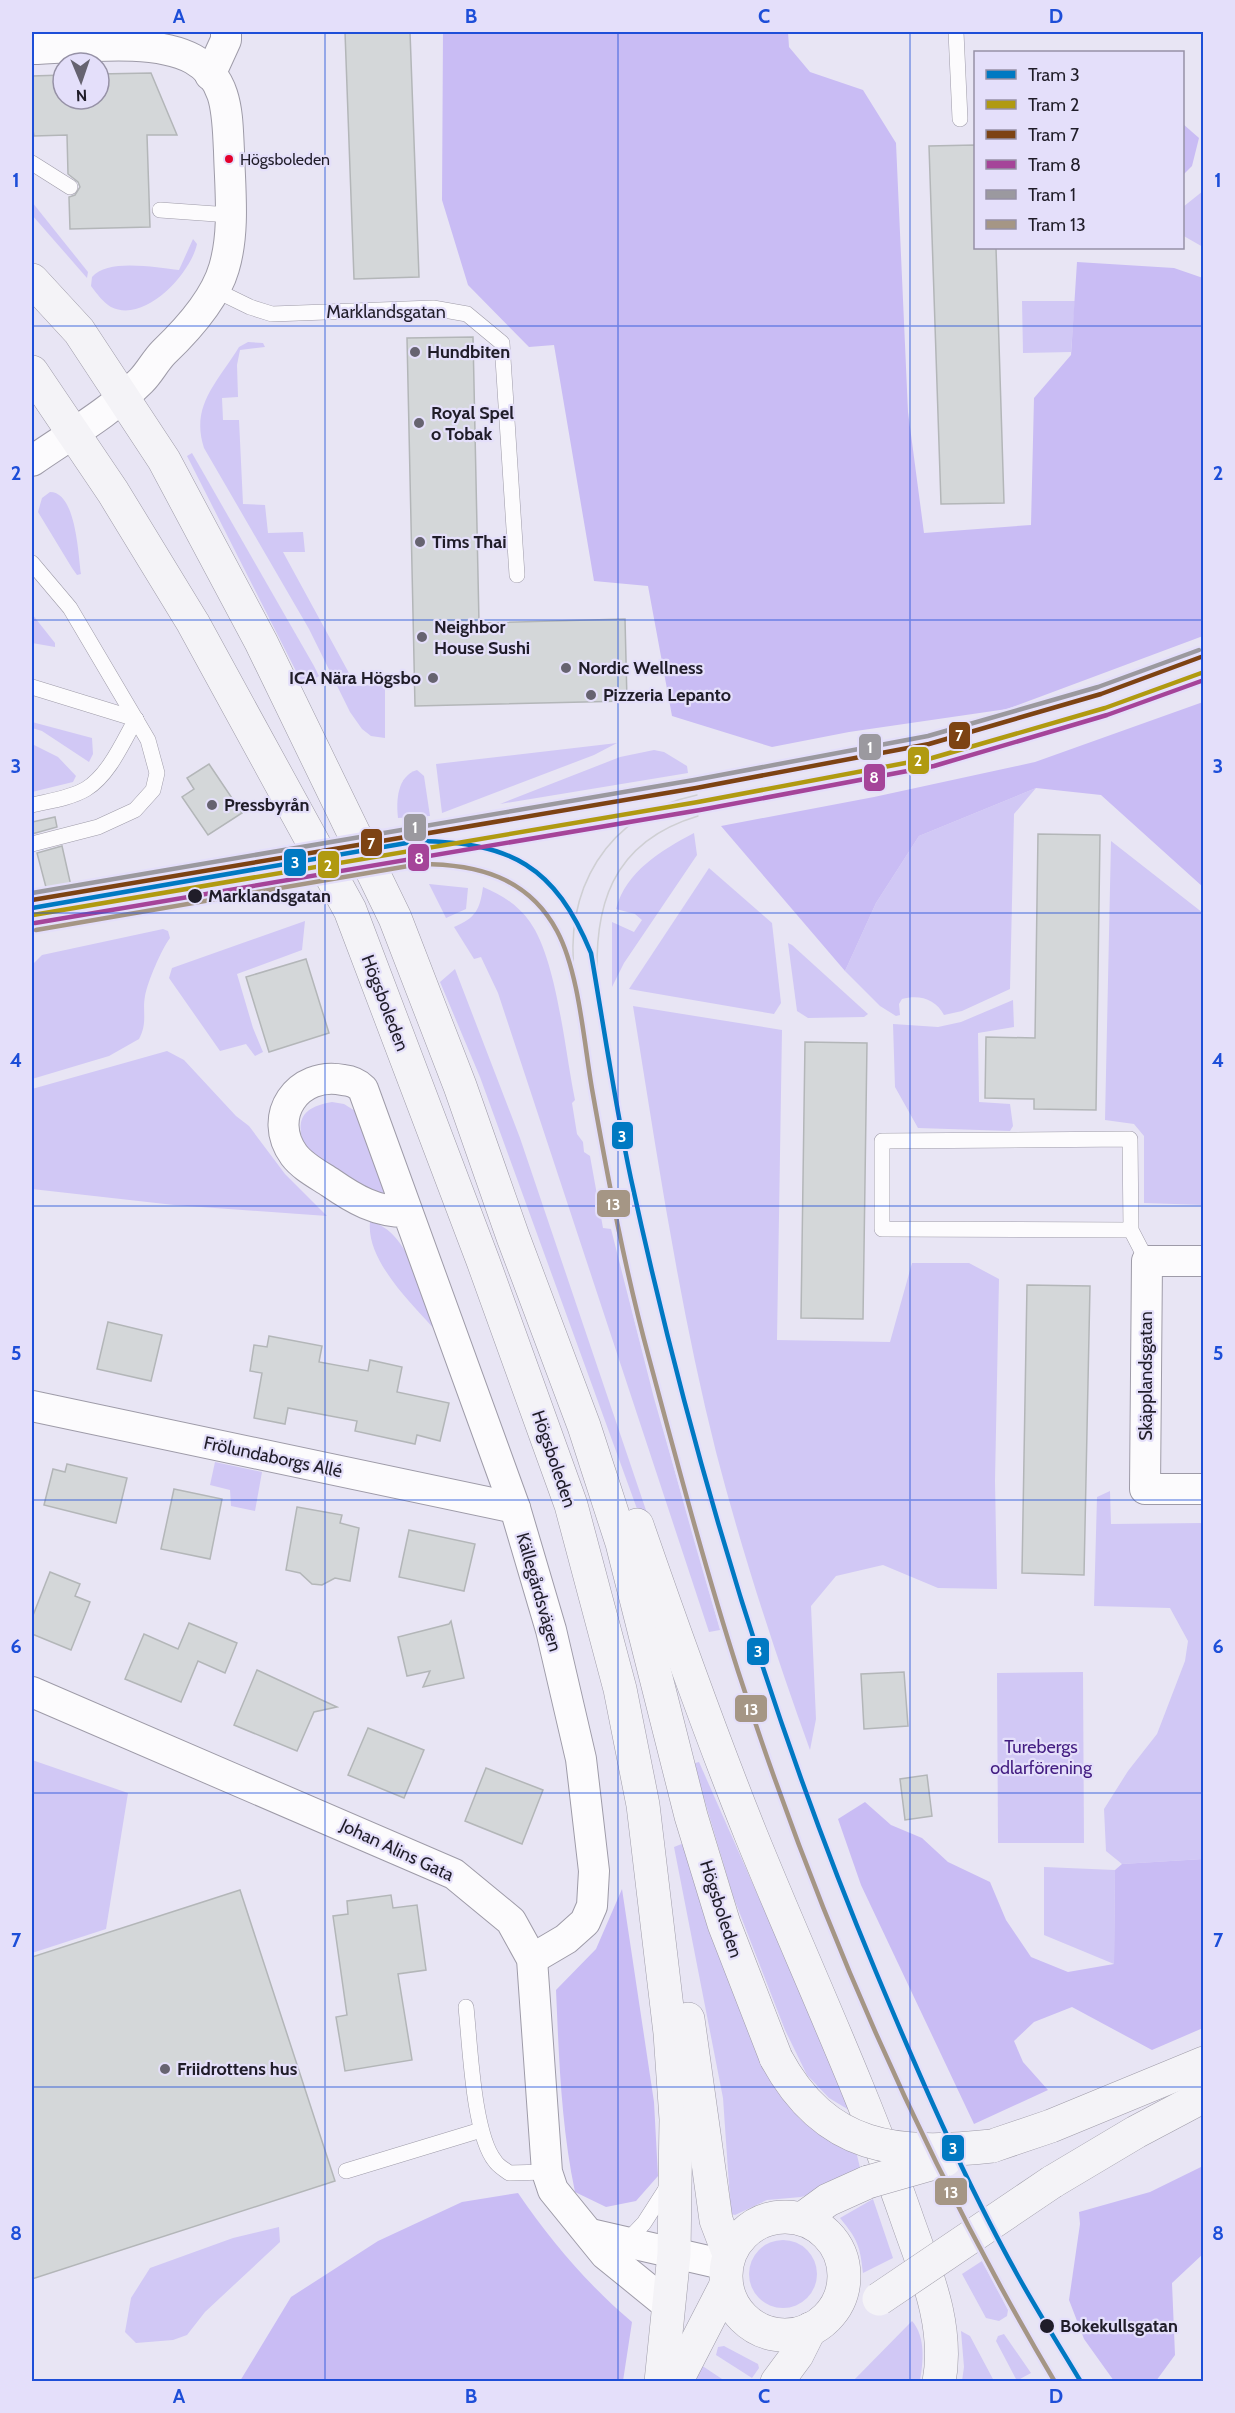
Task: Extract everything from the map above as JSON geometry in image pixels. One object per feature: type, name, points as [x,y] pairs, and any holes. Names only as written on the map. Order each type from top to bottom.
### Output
[{"type":"main road","name":"Högsboleden","points":[[32,280],[79,331],[164,460],[261,642],[395,918],[460,1086],[584,1426],[622,1544],[691,1816],[724,1924],[776,2058],[788,2079],[819,2115],[837,2128],[863,2140],[919,2151],[992,2146]]},
{"type":"main road","name":"Högsboleden","points":[[32,372],[74,431],[193,623],[350,910],[487,1272],[571,1505],[620,1689],[643,1804],[670,2033],[676,2119],[674,2254],[661,2382]]},
{"type":"main road","name":"Högsboleden","points":[[542,1313],[600,1423],[720,1757],[873,2122],[933,2291],[939,2325],[941,2370],[939,2382]]},
{"type":"main road","name":"Högsboleden","points":[[620,1689],[642,1749],[661,1838],[716,2220],[733,2306],[754,2327],[767,2333],[782,2335],[879,2299],[1052,2182],[1136,2132],[1203,2096]]},
{"type":"main road","name":"Högsboleden","points":[[802,2219],[828,2200],[868,2182],[992,2146],[1051,2126],[1203,2063]]},
{"type":"main road","points":[[676,2382],[741,2235],[759,2222],[780,2216],[802,2219],[826,2233],[841,2256],[844,2276],[843,2290],[777,2382]]},
{"type":"street","points":[[210,75],[226,40],[226,32]]},
{"type":"street","points":[[32,49],[129,46],[164,50],[194,60],[220,87],[227,107],[230,215],[224,270],[185,332],[163,353],[142,380],[32,461]]},
{"type":"street","name":"Källegårdsvägen","points":[[405,1212],[390,1212],[359,1202],[295,1156],[288,1145],[285,1118],[289,1102],[304,1085],[315,1080],[337,1078],[358,1083],[363,1089],[405,1212],[464,1362],[515,1508],[567,1695],[581,1759],[594,1871],[592,1906],[585,1922],[566,1939],[532,1959]]},
{"type":"street","points":[[1147,1261],[1203,1261]]},
{"type":"street","name":"Skäpplandsgatan","points":[[1147,1261],[1145,1489],[1203,1489]]},
{"type":"street","name":"Frölundaborgs Allé","points":[[32,1406],[515,1508]]},
{"type":"street","name":"Johan Alins Gata","points":[[32,1692],[454,1874],[511,1921],[532,1959],[547,2172],[553,2190],[605,2254],[669,2306]]},
{"type":"street","points":[[591,2234],[727,2268]]},
{"type":"lane","points":[[956,32],[960,119]]},
{"type":"lane","points":[[32,163],[70,187]]},
{"type":"lane","points":[[160,210],[230,215]]},
{"type":"lane","name":"Marklandsgatan","points":[[213,289],[250,308],[272,314],[433,308],[467,314],[502,343],[517,575]]},
{"type":"lane","points":[[32,563],[39,580],[70,608],[148,740],[157,764],[156,781],[148,797],[135,810],[98,827],[32,844]]},
{"type":"lane","points":[[32,687],[136,719]]},
{"type":"lane","points":[[32,805],[84,790],[94,783],[118,750],[136,719]]},
{"type":"lane","points":[[1131,1230],[882,1229],[882,1141],[1130,1139],[1131,1230],[1147,1261]]},
{"type":"lane","points":[[466,2007],[481,2130],[495,2162],[509,2173],[547,2172]]},
{"type":"lane","points":[[346,2171],[481,2130]]},
{"type":"lane","points":[[625,2242],[644,2223],[675,2174]]},
{"type":"green space","points":[[1203,191],[1203,247],[1184,236],[1184,206]]},
{"type":"green space","points":[[32,202],[88,272],[87,278],[32,215]]},
{"type":"green space","points":[[193,239],[197,244],[186,268],[164,293],[152,302],[138,308],[124,310],[111,307],[91,286],[92,277],[99,271],[109,268],[146,266],[179,270]]},
{"type":"green space","points":[[1022,301],[1075,301],[1071,352],[1023,353]]},
{"type":"green space","points":[[248,342],[263,343],[265,347],[240,350],[237,365],[238,397],[222,398],[223,420],[239,420],[243,504],[265,505],[268,533],[303,532],[305,552],[283,552],[356,686],[385,684],[385,738],[371,736],[362,729],[350,712],[309,629],[204,448],[201,433],[203,406],[208,394],[239,347]]},
{"type":"green space","points":[[192,453],[319,676],[307,684],[302,683],[187,456]]},
{"type":"green space","points":[[50,492],[59,495],[70,512],[77,539],[81,574],[77,575],[72,568],[38,512],[42,498]]},
{"type":"green space","points":[[32,614],[55,643],[55,647],[32,643]]},
{"type":"green space","points":[[32,722],[92,738],[93,754],[89,762],[42,731],[32,728]]},
{"type":"green space","points":[[617,743],[594,755],[442,813],[436,764]]},
{"type":"green space","points":[[32,744],[58,757],[76,776],[73,782],[32,792]]},
{"type":"green space","points":[[654,750],[664,752],[687,766],[688,773],[500,804],[620,757]]},
{"type":"green space","points":[[417,770],[424,776],[430,816],[398,818],[399,790],[405,778]]},
{"type":"green space","points":[[1036,788],[1014,814],[1010,989],[962,1011],[944,1015],[932,1002],[915,997],[902,999],[899,1004],[900,1015],[896,1016],[880,1006],[845,971],[876,903],[919,836]]},
{"type":"green space","points":[[694,833],[697,855],[624,963],[612,987],[612,922],[634,932],[642,920],[635,914],[616,909],[621,896],[628,883],[647,863]]},
{"type":"green space","points":[[1111,841],[1203,913],[1203,1205],[1144,1203],[1144,1136],[1134,1124],[1105,1120]]},
{"type":"green space","points":[[709,868],[772,923],[781,1003],[774,1014],[629,989]]},
{"type":"green space","points":[[429,884],[468,888],[466,909],[446,918]]},
{"type":"green space","points":[[483,887],[497,893],[520,910],[530,922],[547,959],[575,1100],[572,1103],[577,1134],[583,1142],[584,1152],[590,1156],[603,1228],[611,1229],[654,1398],[720,1630],[709,1632],[498,993],[481,957],[474,959],[454,927],[476,912]]},
{"type":"green space","points":[[305,921],[302,950],[237,974],[253,1028],[263,1052],[255,1056],[246,1044],[220,1051],[169,978],[172,968]]},
{"type":"green space","points":[[163,929],[168,931],[170,938],[159,958],[147,990],[143,1027],[139,1039],[109,1056],[32,1079],[32,965],[42,955]]},
{"type":"green space","points":[[788,943],[868,1014],[864,1017],[808,1018],[797,1011]]},
{"type":"green space","points":[[455,969],[520,1138],[652,1528],[644,1528],[480,1077],[440,982]]},
{"type":"green space","points":[[1013,1000],[1014,1027],[978,1033],[979,1102],[1010,1104],[1013,1126],[1010,1131],[918,1128],[895,1087],[893,1024],[938,1027],[961,1022]]},
{"type":"green space","points":[[633,1006],[782,1030],[777,1340],[890,1342],[912,1263],[969,1263],[999,1279],[995,1481],[997,1589],[938,1588],[883,1565],[836,1576],[811,1606],[816,1719],[810,1750],[748,1565],[716,1452],[691,1341],[670,1230]]},
{"type":"green space","points":[[167,1051],[184,1060],[236,1116],[249,1126],[285,1174],[327,1216],[174,1205],[32,1189],[32,1089]]},
{"type":"green space","points":[[332,1102],[344,1104],[360,1114],[393,1200],[311,1164],[301,1133],[303,1117],[318,1105]]},
{"type":"green space","points":[[370,1222],[384,1227],[405,1251],[414,1267],[437,1332],[404,1296],[383,1267],[375,1252]]},
{"type":"green space","points":[[215,1462],[262,1472],[255,1511],[231,1506],[230,1490],[210,1485]]},
{"type":"green space","points":[[1110,1491],[1111,1524],[1203,1523],[1203,1859],[1122,1864],[1106,1851],[1104,1809],[1128,1771],[1157,1734],[1185,1661],[1188,1641],[1170,1608],[1094,1606],[1097,1497]]},
{"type":"green space","name":"Turebergs odlarförening","points":[[1083,1672],[1084,1843],[998,1843],[997,1673]]},
{"type":"green space","points":[[32,1760],[128,1793],[106,1929],[32,1953]]},
{"type":"green space","points":[[699,1762],[801,1993],[849,2110],[829,2098],[807,2075],[785,2030],[733,1896],[698,1778],[695,1763]]},
{"type":"green space","points":[[684,1843],[709,1923],[755,2049],[782,2097],[800,2119],[826,2138],[857,2155],[861,2172],[817,2192],[801,2197],[767,2200],[735,2215],[731,2214],[723,2098],[674,1847]]},
{"type":"green space","points":[[1044,1867],[1115,1870],[1114,1964],[1044,1935]]},
{"type":"green space","points":[[873,2199],[893,2258],[863,2273],[857,2244],[840,2218]]},
{"type":"green space","points":[[279,2227],[280,2242],[205,2312],[187,2335],[173,2340],[136,2343],[125,2332],[131,2298],[150,2268],[233,2238]]},
{"type":"green space","points":[[776,2240],[790,2240],[802,2245],[812,2255],[817,2274],[812,2293],[802,2303],[790,2308],[776,2308],[764,2303],[754,2293],[749,2281],[749,2267],[754,2255],[764,2245]]},
{"type":"green space","points":[[982,2261],[1008,2310],[1007,2316],[999,2321],[986,2318],[962,2274]]},
{"type":"green space","points":[[912,2321],[920,2334],[922,2358],[920,2381],[853,2381]]},
{"type":"green space","points":[[961,2331],[970,2336],[994,2381],[962,2381],[964,2367]]},
{"type":"green space","points":[[1004,2334],[1031,2373],[1020,2379],[1021,2381],[1017,2381],[996,2341],[998,2336]]},
{"type":"green space","points":[[724,2346],[758,2364],[759,2368],[752,2378],[716,2355],[718,2347]]},
{"type":"green space","points":[[701,2365],[725,2381],[695,2382]]},
{"type":"shaded area","points":[[443,32],[788,32],[789,47],[810,72],[863,90],[896,143],[908,412],[924,533],[1031,525],[1034,398],[1071,355],[1077,262],[1174,268],[1203,278],[1203,636],[1007,709],[849,732],[772,747],[672,716],[648,586],[594,581],[554,345],[529,347],[468,285],[442,200]]},
{"type":"shaded area","points":[[1184,125],[1199,138],[1192,166],[1184,174]]},
{"type":"shaded area","points":[[1203,702],[1203,887],[1101,795],[1036,788],[919,836],[876,903],[845,971],[721,826],[874,797],[1035,762]]},
{"type":"shaded area","points":[[865,1802],[891,1825],[922,1838],[948,1862],[990,1882],[1006,1920],[1031,1957],[1068,1972],[1114,1964],[1115,1870],[1122,1864],[1203,1859],[1203,2028],[1152,2050],[1072,2007],[1034,2022],[1014,2041],[1023,2062],[1048,2090],[974,2124],[861,1885],[838,1819]]},
{"type":"shaded area","points":[[622,1889],[654,2102],[658,2176],[636,2201],[606,2207],[575,2192],[564,2117],[556,1990],[596,1949]]},
{"type":"shaded area","points":[[1203,2166],[1203,2254],[1172,2283],[1175,2355],[1156,2381],[1114,2381],[1084,2339],[1069,2300],[1080,2224],[1079,2212],[1150,2192]]},
{"type":"shaded area","points":[[518,2193],[571,2262],[632,2322],[623,2381],[240,2381],[291,2297],[378,2241],[462,2202]]},
{"type":"building","points":[[345,32],[410,32],[419,277],[354,279]]},
{"type":"building","points":[[151,73],[177,135],[147,135],[150,227],[70,229],[69,197],[75,195],[80,187],[78,182],[68,174],[67,135],[34,136],[32,76],[51,75],[51,111],[111,111],[111,74]]},
{"type":"building","points":[[974,145],[974,249],[996,249],[1004,503],[941,504],[929,146]]},
{"type":"building","points":[[473,337],[479,623],[625,619],[627,701],[415,706],[407,338]]},
{"type":"building","name":"Pressbyrån","points":[[209,764],[242,813],[208,835],[182,797],[194,789],[187,778]]},
{"type":"building","points":[[55,817],[57,827],[32,834],[32,822]]},
{"type":"building","points":[[1038,834],[1100,835],[1096,1110],[1034,1109],[1034,1099],[985,1098],[986,1037],[1035,1038]]},
{"type":"building","points":[[62,846],[71,886],[47,891],[37,853]]},
{"type":"building","points":[[306,959],[329,1033],[269,1052],[246,977]]},
{"type":"building","points":[[805,1042],[867,1043],[863,1319],[801,1318]]},
{"type":"building","points":[[1027,1285],[1090,1286],[1084,1575],[1022,1573]]},
{"type":"building","points":[[108,1322],[162,1335],[151,1381],[97,1369]]},
{"type":"building","points":[[269,1336],[322,1346],[319,1362],[368,1371],[370,1360],[402,1367],[397,1392],[449,1403],[440,1441],[417,1435],[415,1444],[355,1431],[357,1421],[288,1408],[285,1424],[254,1418],[262,1373],[250,1371],[254,1345],[267,1347]]},
{"type":"building","points":[[67,1464],[127,1478],[116,1523],[44,1505],[53,1469],[65,1472]]},
{"type":"building","points":[[174,1489],[222,1499],[210,1559],[161,1549]]},
{"type":"building","points":[[297,1507],[342,1515],[340,1523],[359,1528],[350,1581],[335,1578],[322,1585],[312,1584],[300,1573],[286,1570]]},
{"type":"building","points":[[409,1530],[475,1544],[464,1591],[399,1577]]},
{"type":"building","points":[[50,1572],[80,1584],[75,1596],[90,1602],[71,1650],[32,1634],[32,1618]]},
{"type":"building","points":[[451,1621],[464,1678],[423,1687],[430,1671],[407,1676],[398,1637],[449,1624]]},
{"type":"building","points":[[189,1623],[237,1643],[225,1673],[198,1661],[181,1702],[125,1679],[144,1634],[178,1649]]},
{"type":"building","points":[[257,1670],[337,1707],[314,1712],[297,1751],[234,1725]]},
{"type":"building","points":[[904,1672],[908,1726],[864,1729],[861,1674]]},
{"type":"building","points":[[368,1728],[424,1750],[404,1798],[348,1775]]},
{"type":"building","points":[[486,1768],[543,1790],[522,1844],[465,1821]]},
{"type":"building","points":[[927,1775],[932,1816],[905,1820],[900,1779]]},
{"type":"building","name":"Friidrottens hus","points":[[240,1890],[335,2181],[32,2279],[32,1957]]},
{"type":"building","points":[[391,1895],[393,1908],[417,1905],[426,1970],[398,1974],[412,2060],[345,2071],[336,2017],[347,2015],[333,1916],[348,1914],[347,1901]]},
{"type":"tram line","name":"1","points":[[32,893],[694,780],[928,736],[1098,687],[1199,650]]},
{"type":"tram line","name":"7","points":[[32,900],[696,788],[929,744],[1101,694],[1201,657]]},
{"type":"tram line","name":"2","points":[[33,915],[698,802],[932,758],[1105,708],[1204,672]]},
{"type":"tram line","name":"8","points":[[35,923],[700,810],[934,766],[1107,715],[1204,680]]},
{"type":"tram line","points":[[575,980],[573,947],[576,916],[584,887],[597,861],[615,839],[637,820],[665,805],[697,795]]},
{"type":"tram line","points":[[598,990],[599,931],[604,905],[613,882],[627,861],[645,842],[668,828],[698,816]]},
{"type":"tram line","name":"3","points":[[32,908],[418,841],[479,847],[504,854],[526,865],[545,880],[562,899],[577,923],[591,953],[631,1179],[654,1280],[706,1482],[767,1680],[801,1778],[876,1972],[943,2126],[998,2239],[1033,2303],[1081,2382]]},
{"type":"tram line","name":"13","points":[[36,930],[420,864],[461,867],[499,877],[516,886],[545,913],[557,931],[576,987],[611,1190],[632,1292],[649,1358],[714,1593],[769,1763],[838,1945],[917,2123],[1006,2297],[1055,2382]]},
{"type":"place","name":"Högsboleden","points":[[229,159]]},
{"type":"place","name":"Hundbiten","points":[[415,352]]},
{"type":"place","name":"Royal Spel o Tobak","points":[[419,423]]},
{"type":"place","name":"Tims Thai","points":[[420,542]]},
{"type":"place","name":"Neighbor House Sushi","points":[[422,637]]},
{"type":"place","name":"Nordic Wellness","points":[[566,668]]},
{"type":"place","name":"ICA Nära Högsbo","points":[[433,678]]},
{"type":"place","name":"Pizzeria Lepanto","points":[[591,695]]},
{"type":"place","name":"Pressbyrån","points":[[212,805]]},
{"type":"place","name":"Marklandsgatan","points":[[195,896]]},
{"type":"place","name":"Friidrottens hus","points":[[165,2069]]},
{"type":"place","name":"Bokekullsgatan","points":[[1047,2326]]}]
